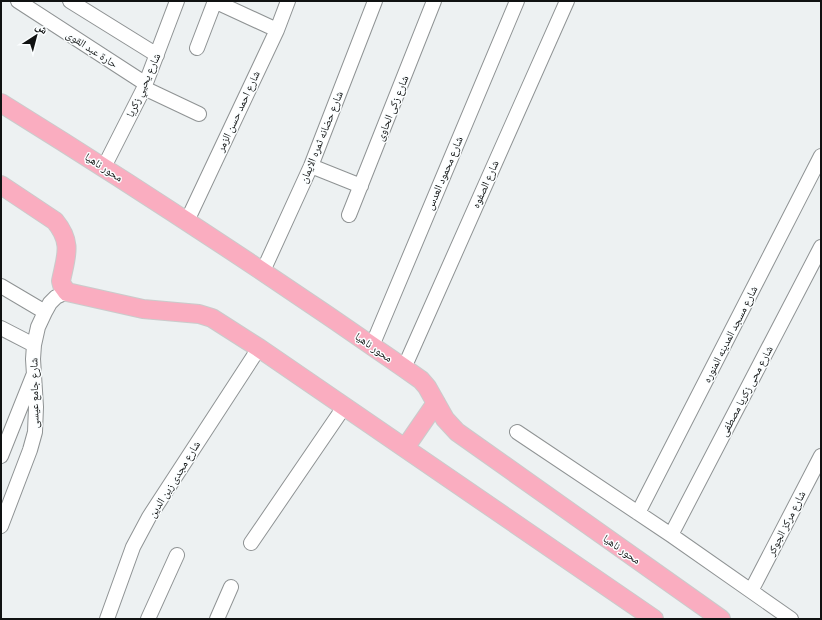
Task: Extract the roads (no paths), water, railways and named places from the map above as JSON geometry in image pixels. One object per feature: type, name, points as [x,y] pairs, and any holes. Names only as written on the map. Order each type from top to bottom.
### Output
[{"type":"main road","name":"محور ناهيا","points":[[1,103],[104,167],[263,271],[421,380],[427,387],[444,419],[457,432],[721,619]]},
{"type":"main road","points":[[1,185],[55,221],[62,229],[67,246],[61,281],[67,292],[143,309],[199,314],[212,318],[259,348],[654,619]]},
{"type":"main road","points":[[405,448],[436,403]]},
{"type":"street","name":"حارة عبد القوى","points":[[18,1],[145,86],[199,114]]},
{"type":"street","points":[[70,1],[157,55]]},
{"type":"street","name":"شارع يحيي زكريا","points":[[104,167],[145,86],[177,1]]},
{"type":"street","points":[[197,48],[215,1],[277,30]]},
{"type":"street","name":"شارع احمد حسن الزمر","points":[[187,221],[277,30],[288,1]]},
{"type":"street","name":"شارع حضانه ثمره الايمان","points":[[263,271],[311,166],[375,1]]},
{"type":"street","name":"شارع زكى الحاوى","points":[[349,215],[434,1]]},
{"type":"street","name":"شارع محمود العدس","points":[[372,346],[517,1]]},
{"type":"street","name":"شارع الصفوه","points":[[404,368],[567,1]]},
{"type":"street","name":"شارع مسجد المدينه المنوره","points":[[638,513],[821,156]]},
{"type":"street","points":[[311,166],[361,186]]},
{"type":"street","name":"شارع محى زكريا مصطفى","points":[[671,535],[821,247]]},
{"type":"street","points":[[1,286],[45,312]]},
{"type":"street","name":"شارع جامع عيسى","points":[[1,526],[30,450],[35,432],[36,407],[33,359],[34,345],[38,328],[45,312],[53,300],[67,292]]},
{"type":"street","points":[[1,328],[34,345]]},
{"type":"street","name":"شارع مجدى زين الدين","points":[[106,619],[133,547],[149,517],[259,348]]},
{"type":"street","points":[[2,449],[34,372]]},
{"type":"street","points":[[251,543],[344,407]]},
{"type":"street","points":[[517,432],[671,535],[790,619]]},
{"type":"street","name":"شارع مركز الجوكر","points":[[751,591],[821,456]]},
{"type":"street","points":[[148,619],[177,555]]},
{"type":"street","points":[[216,619],[231,587]]}]
